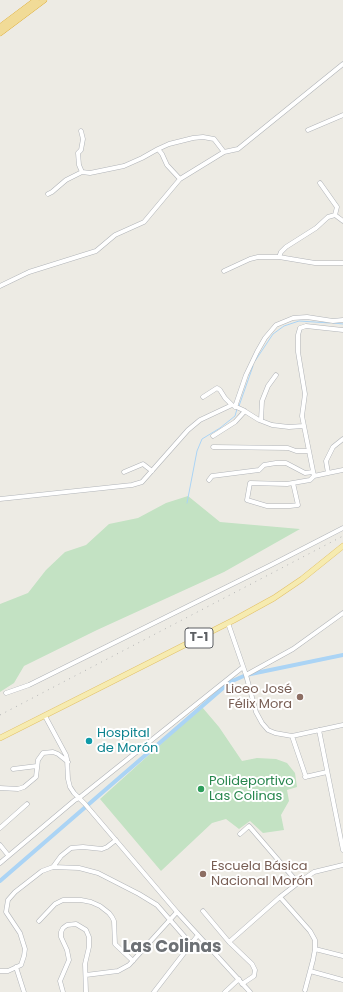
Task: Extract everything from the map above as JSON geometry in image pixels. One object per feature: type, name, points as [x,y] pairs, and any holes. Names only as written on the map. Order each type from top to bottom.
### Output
[{"type":"highway","points":[[0,27],[36,0]]},
{"type":"highway","points":[[0,33],[44,0]]},
{"type":"main road","name":"T-1","points":[[0,738],[228,623],[274,598],[302,579],[343,546]]},
{"type":"street","points":[[0,286],[29,272],[96,251],[115,234],[144,222],[180,180],[224,152],[238,149],[343,64]]},
{"type":"street","points":[[308,130],[343,115]]},
{"type":"street","points":[[81,131],[83,138],[81,150],[78,153],[79,165],[82,172]]},
{"type":"street","points":[[48,194],[66,180],[82,172],[90,173],[124,166],[169,144],[192,138],[203,137],[214,139],[224,152]]},
{"type":"street","points":[[158,149],[167,165],[180,180]]},
{"type":"street","points":[[320,183],[337,206],[335,215]]},
{"type":"street","points":[[335,215],[343,221]]},
{"type":"street","points":[[279,257],[281,252],[286,247],[316,228],[328,218],[335,215]]},
{"type":"street","points":[[224,271],[253,258],[279,257],[315,263],[343,263]]},
{"type":"street","points":[[0,499],[132,485],[142,482],[183,436],[200,420],[235,406],[246,375],[257,352],[265,338],[276,325],[293,318],[307,317],[333,321],[343,320]]},
{"type":"street","points":[[292,483],[298,505],[267,506],[248,500],[250,483],[292,483],[310,480],[313,474],[303,426],[302,416],[305,394],[298,352],[298,335],[300,328],[306,326],[343,330]]},
{"type":"street","points":[[261,420],[262,401],[268,386],[276,374]]},
{"type":"street","points":[[203,397],[217,388],[235,406],[261,420],[278,426],[303,426]]},
{"type":"street","points":[[213,436],[235,422],[244,410]]},
{"type":"street","points":[[328,473],[326,461],[333,447],[343,439]]},
{"type":"street","points":[[212,447],[288,448],[296,451],[308,451]]},
{"type":"street","points":[[209,480],[212,476],[259,470],[264,465],[276,463],[286,463],[313,474],[343,470]]},
{"type":"street","points":[[124,472],[143,464],[152,471]]},
{"type":"street","points":[[6,694],[29,685],[272,565],[343,528]]},
{"type":"street","points":[[246,675],[293,649],[330,624],[343,613]]},
{"type":"street","points":[[228,623],[246,675],[256,712],[268,730],[276,734],[292,736],[343,725]]},
{"type":"street","points":[[0,863],[75,800],[243,667]]},
{"type":"street","points":[[45,716],[66,755],[70,787],[177,912],[250,992]]},
{"type":"street","points":[[319,730],[343,850]]},
{"type":"street","points":[[292,736],[306,777],[328,772]]},
{"type":"street","points":[[0,788],[24,788],[36,777],[39,757],[46,752],[58,754],[68,762]]},
{"type":"street","points":[[13,769],[37,766]]},
{"type":"street","points":[[0,828],[27,804]]},
{"type":"street","points":[[240,834],[249,826],[298,883]]},
{"type":"street","points":[[53,867],[61,856],[71,848],[83,847],[102,849],[107,848],[116,840]]},
{"type":"street","points":[[0,845],[8,855]]},
{"type":"street","points":[[229,942],[280,897],[314,872],[343,865]]},
{"type":"street","points":[[0,971],[8,971],[20,965],[23,961],[25,949],[20,933],[6,912],[8,900],[15,892],[42,871],[53,867],[79,868],[98,873],[157,905],[191,944]]},
{"type":"street","points":[[280,897],[310,931],[315,940],[315,949],[304,990]]},
{"type":"street","points":[[39,921],[55,904],[63,900],[81,900],[91,902],[100,906],[112,917],[114,921],[115,944],[133,961]]},
{"type":"street","points":[[203,911],[229,942],[252,964],[255,970],[254,976],[242,984]]},
{"type":"street","points":[[86,975],[118,970],[129,965],[177,912]]},
{"type":"street","points":[[63,992],[60,981],[69,960],[67,950],[61,937],[61,932],[67,925],[76,924],[86,930],[89,937],[89,947],[85,964],[86,992]]},
{"type":"street","points":[[154,992],[198,935]]},
{"type":"street","points":[[315,949],[343,956]]},
{"type":"street","points":[[16,968],[24,992]]},
{"type":"street","points":[[310,971],[343,980]]},
{"type":"street","points":[[225,992],[239,979]]},
{"type":"green space","points":[[188,496],[220,522],[300,529],[224,572],[97,630],[24,666],[14,683],[0,692],[0,604],[28,593],[46,570],[65,552],[86,545],[109,524],[138,518],[166,503]]},
{"type":"green space","name":"Polideportivo Las Colinas","points":[[202,707],[219,727],[242,761],[257,758],[276,759],[287,763],[295,773],[297,787],[287,790],[289,801],[281,815],[284,830],[263,833],[250,821],[239,829],[226,819],[212,823],[161,871],[100,799]]},
{"type":"waterway","points":[[255,361],[273,334],[284,326],[299,321],[330,323]]},
{"type":"waterway","points":[[333,323],[343,324]]},
{"type":"waterway","points":[[239,406],[253,366]]},
{"type":"waterway","points":[[187,503],[197,451],[202,439],[220,428],[235,416],[237,409]]},
{"type":"waterway","points":[[0,881],[230,682],[246,675],[343,655]]},
{"type":"railway","points":[[0,715],[343,536]]},
{"type":"place","name":"Liceo José Félix Mora","points":[[300,697]]},
{"type":"place","name":"Hospital de Morón","points":[[89,741]]},
{"type":"place","name":"Polideportivo Las Colinas","points":[[201,789]]},
{"type":"place","name":"Escuela Básica Nacional Morón","points":[[203,874]]},
{"type":"district","name":"Las Colinas","points":[[172,948]]}]
